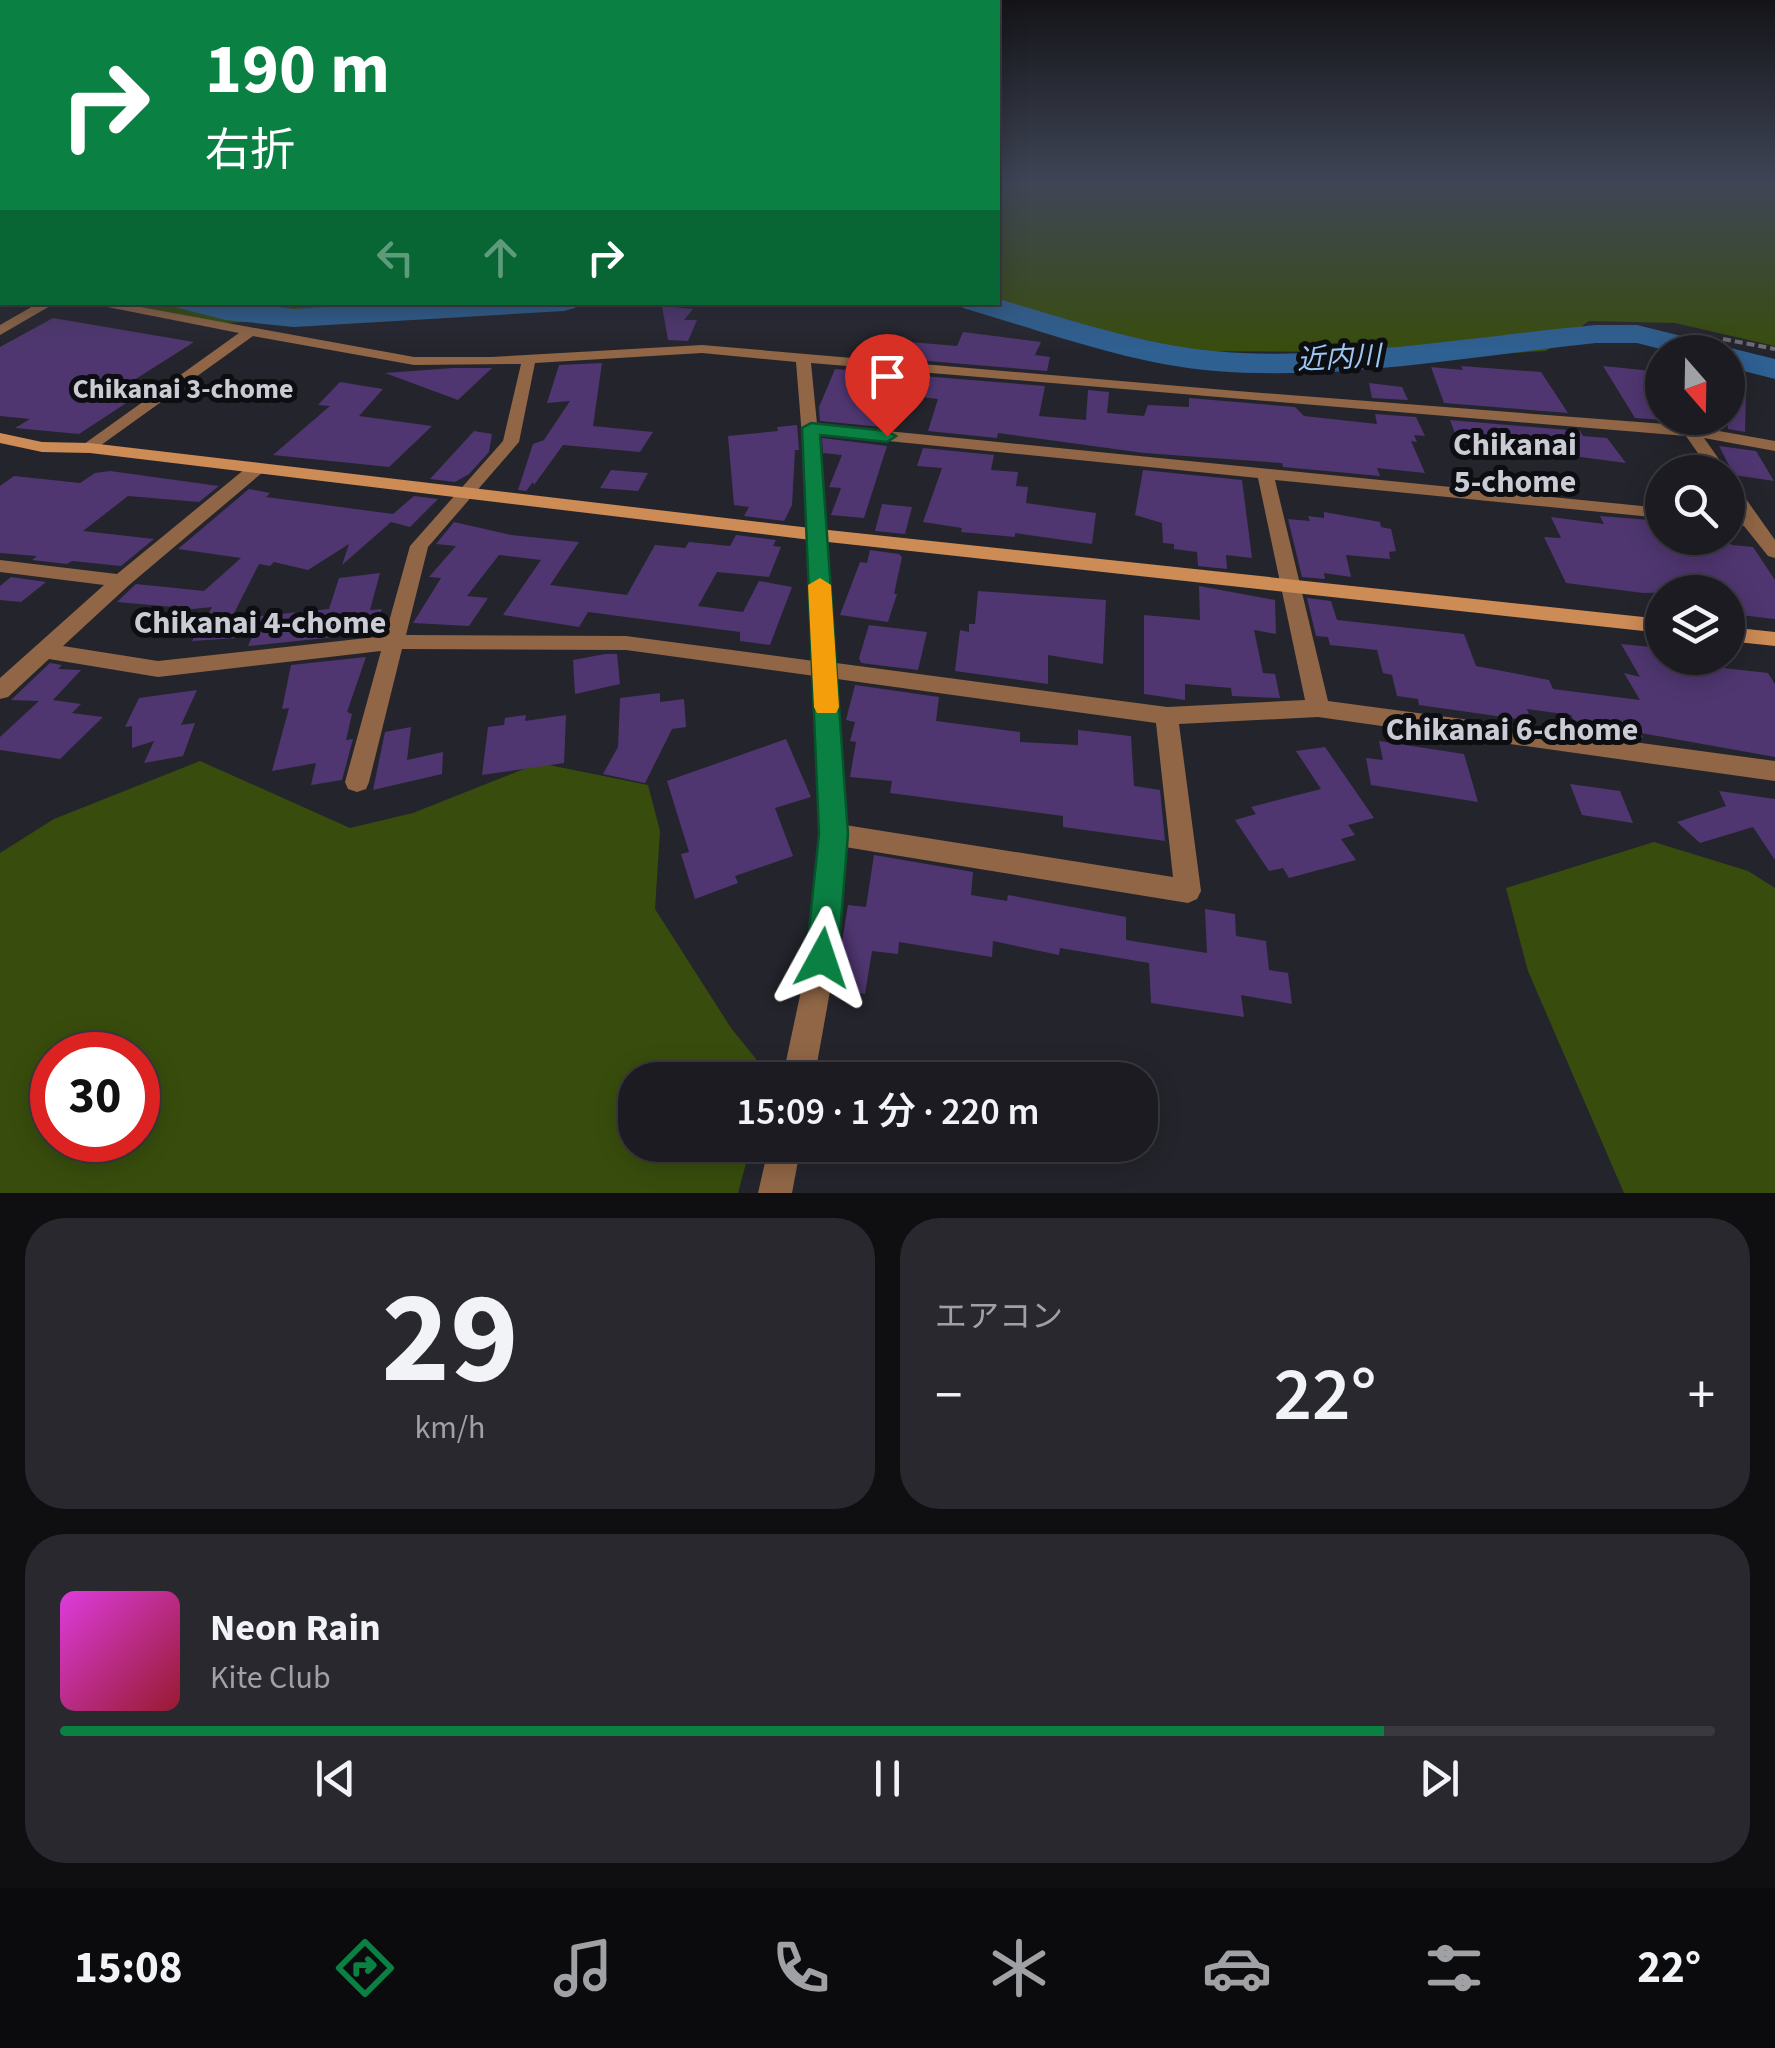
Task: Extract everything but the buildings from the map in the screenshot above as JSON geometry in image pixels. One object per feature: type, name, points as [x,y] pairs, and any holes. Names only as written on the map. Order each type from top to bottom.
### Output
[{"type":"street","points":[[0,330],[46,305]]},
{"type":"street","points":[[103,305],[414,362],[702,349],[1645,427]]},
{"type":"street","points":[[90,448],[247,334]]},
{"type":"street","points":[[802,1062],[822,958],[833,834],[819,535],[803,358]]},
{"type":"street","points":[[357,782],[419,546],[510,442],[529,359]]},
{"type":"street","points":[[811,428],[1645,511]]},
{"type":"street","points":[[1714,435],[1775,446]]},
{"type":"street","points":[[0,438],[42,447],[90,448],[819,535],[1645,624]]},
{"type":"street","points":[[0,691],[122,581],[257,468]]},
{"type":"street","points":[[1266,476],[1318,708]]},
{"type":"street","points":[[1745,513],[1775,552]]},
{"type":"street","points":[[1745,521],[1750,521]]},
{"type":"street","points":[[0,566],[122,581]]},
{"type":"street","points":[[1745,636],[1775,639]]},
{"type":"street","points":[[46,651],[158,669],[394,642],[626,644],[1167,716],[1318,708],[1775,771]]},
{"type":"street","points":[[833,834],[1188,891],[1167,716]]},
{"type":"street","points":[[774,1193],[781,1162]]},
{"type":"path","points":[[1745,343],[1775,349]]},
{"type":"green space","points":[[1000,240],[1775,240],[1775,346],[1745,339],[1745,335],[1727,335],[1675,323],[1589,321],[1546,351],[1432,358],[1348,352],[1173,351],[1000,303]]},
{"type":"green space","points":[[126,305],[561,305],[517,312],[195,324]]},
{"type":"green space","points":[[200,761],[350,828],[413,813],[539,763],[648,785],[660,831],[655,909],[731,1028],[758,1062],[618,1062],[618,1162],[746,1162],[738,1193],[0,1193],[0,853],[54,819]]},
{"type":"green space","points":[[1654,842],[1748,871],[1775,888],[1775,1193],[1624,1193],[1528,971],[1506,888]]},
{"type":"waterway","name":"近内川","points":[[201,305],[294,318],[476,305]]},
{"type":"waterway","name":"近内川","points":[[984,305],[1141,350],[1216,361],[1340,360],[1596,334],[1645,336]]},
{"type":"waterway","name":"近内川","points":[[1745,361],[1775,369]]},
{"type":"slow traffic","points":[[820,585],[826,707]]},
{"type":"district","name":"Chikanai 3-chome","points":[[183,389]]},
{"type":"district","name":"Chikanai 5-chome","points":[[1515,464]]},
{"type":"district","name":"Chikanai 4-chome","points":[[260,623]]},
{"type":"district","name":"Chikanai 6-chome","points":[[1512,730]]},
{"type":"route","points":[[822,958],[833,834],[811,428],[887,436]]}]
